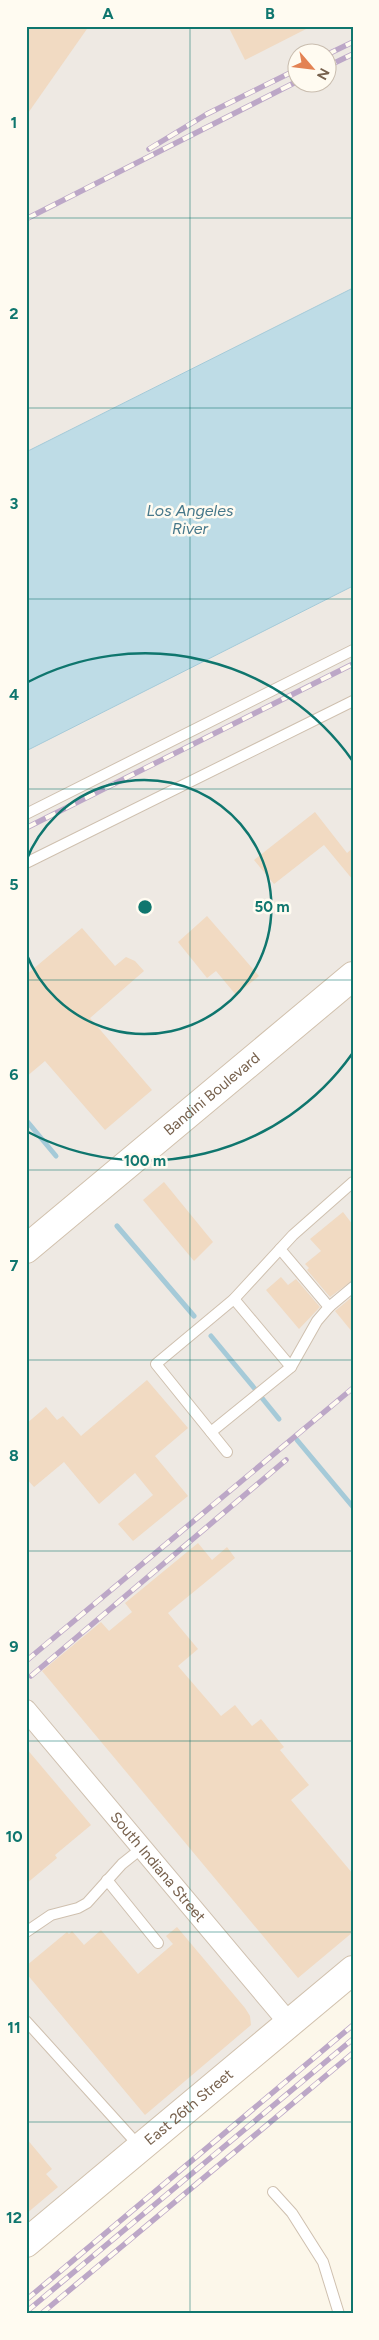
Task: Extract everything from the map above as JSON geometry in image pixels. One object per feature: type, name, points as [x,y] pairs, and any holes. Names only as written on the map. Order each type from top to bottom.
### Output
[{"type":"street","name":"Bandini Boulevard","points":[[26,1249],[353,976]]},
{"type":"street","name":"South Indiana Street","points":[[26,1710],[289,2023]]},
{"type":"street","name":"East 26th Street","points":[[26,2243],[353,1970]]},
{"type":"lane","points":[[26,814],[353,650]]},
{"type":"lane","points":[[26,862],[353,701]]},
{"type":"lane","points":[[227,1452],[156,1364],[234,1299],[317,1212],[353,1182]]},
{"type":"lane","points":[[280,1249],[329,1307]]},
{"type":"lane","points":[[211,1432],[291,1367],[318,1321],[329,1307],[353,1287]]},
{"type":"lane","points":[[234,1299],[291,1367]]},
{"type":"lane","points":[[26,1932],[51,1915],[78,1908],[87,1903],[122,1864],[142,1848]]},
{"type":"lane","points":[[108,1880],[158,1943]]},
{"type":"lane","points":[[26,2021],[140,2148]]},
{"type":"lane","points":[[273,2192],[292,2213],[323,2262],[339,2314]]},
{"type":"shaded area","points":[[26,26],[353,26],[353,1967],[26,2243]]},
{"type":"water","name":"Los Angeles River","points":[[353,288],[353,586],[26,751],[26,452]]},
{"type":"building","points":[[26,26],[89,26],[26,116]]},
{"type":"building","points":[[228,26],[312,26],[245,60]]},
{"type":"building","points":[[315,812],[347,853],[353,848],[353,880],[324,845],[274,884],[254,860]]},
{"type":"building","points":[[207,916],[259,976],[236,995],[216,971],[207,978],[178,942]]},
{"type":"building","points":[[82,928],[115,966],[126,957],[135,961],[144,971],[90,1018],[152,1090],[105,1130],[45,1061],[26,1077],[26,975]]},
{"type":"building","points":[[164,1182],[213,1242],[194,1261],[143,1200]]},
{"type":"building","points":[[343,1212],[353,1225],[353,1280],[330,1297],[307,1270],[309,1268],[305,1264],[321,1251],[310,1239]]},
{"type":"building","points":[[281,1277],[288,1285],[296,1279],[320,1307],[299,1329],[266,1290]]},
{"type":"building","points":[[353,1296],[353,1333],[335,1311]]},
{"type":"building","points":[[147,1380],[188,1428],[155,1456],[188,1496],[133,1541],[118,1524],[153,1495],[135,1473],[99,1504],[64,1462],[34,1487],[26,1478],[26,1424],[46,1407],[57,1420],[63,1416],[81,1436]]},
{"type":"building","points":[[198,1543],[212,1560],[227,1547],[235,1558],[168,1613],[198,1649],[178,1666],[221,1716],[235,1705],[252,1726],[261,1719],[284,1747],[280,1750],[309,1785],[291,1800],[353,1874],[353,1932],[298,1978],[42,1671],[101,1622],[109,1631],[132,1612],[125,1603]]},
{"type":"building","points":[[26,1748],[91,1825],[55,1855],[57,1858],[26,1884]]},
{"type":"building","points":[[177,1927],[245,2008],[250,2016],[251,2025],[145,2115],[26,1973],[26,1966],[67,1932],[69,1934],[72,1931],[84,1945],[101,1930],[138,1974],[173,1944],[166,1936]]},
{"type":"building","points":[[26,2138],[52,2169],[46,2174],[58,2187],[26,2214]]},
{"type":"waterway","points":[[26,1120],[56,1156]]},
{"type":"waterway","points":[[117,1226],[194,1316]]},
{"type":"waterway","points":[[211,1336],[255,1389]]},
{"type":"waterway","points":[[262,1398],[279,1419]]},
{"type":"waterway","points":[[297,1440],[353,1507]]},
{"type":"railway","points":[[336,50],[353,42]]},
{"type":"railway","points":[[336,62],[353,54]]},
{"type":"railway","points":[[149,149],[207,114],[286,75]]},
{"type":"railway","points":[[26,219],[286,87]]},
{"type":"railway","points":[[26,828],[353,664]]},
{"type":"railway","points":[[26,1661],[353,1388]]},
{"type":"railway","points":[[31,1676],[286,1460]]},
{"type":"railway","points":[[26,2300],[353,2025]]},
{"type":"railway","points":[[26,2312],[353,2039]]},
{"type":"railway","points":[[41,2314],[353,2053]]}]
